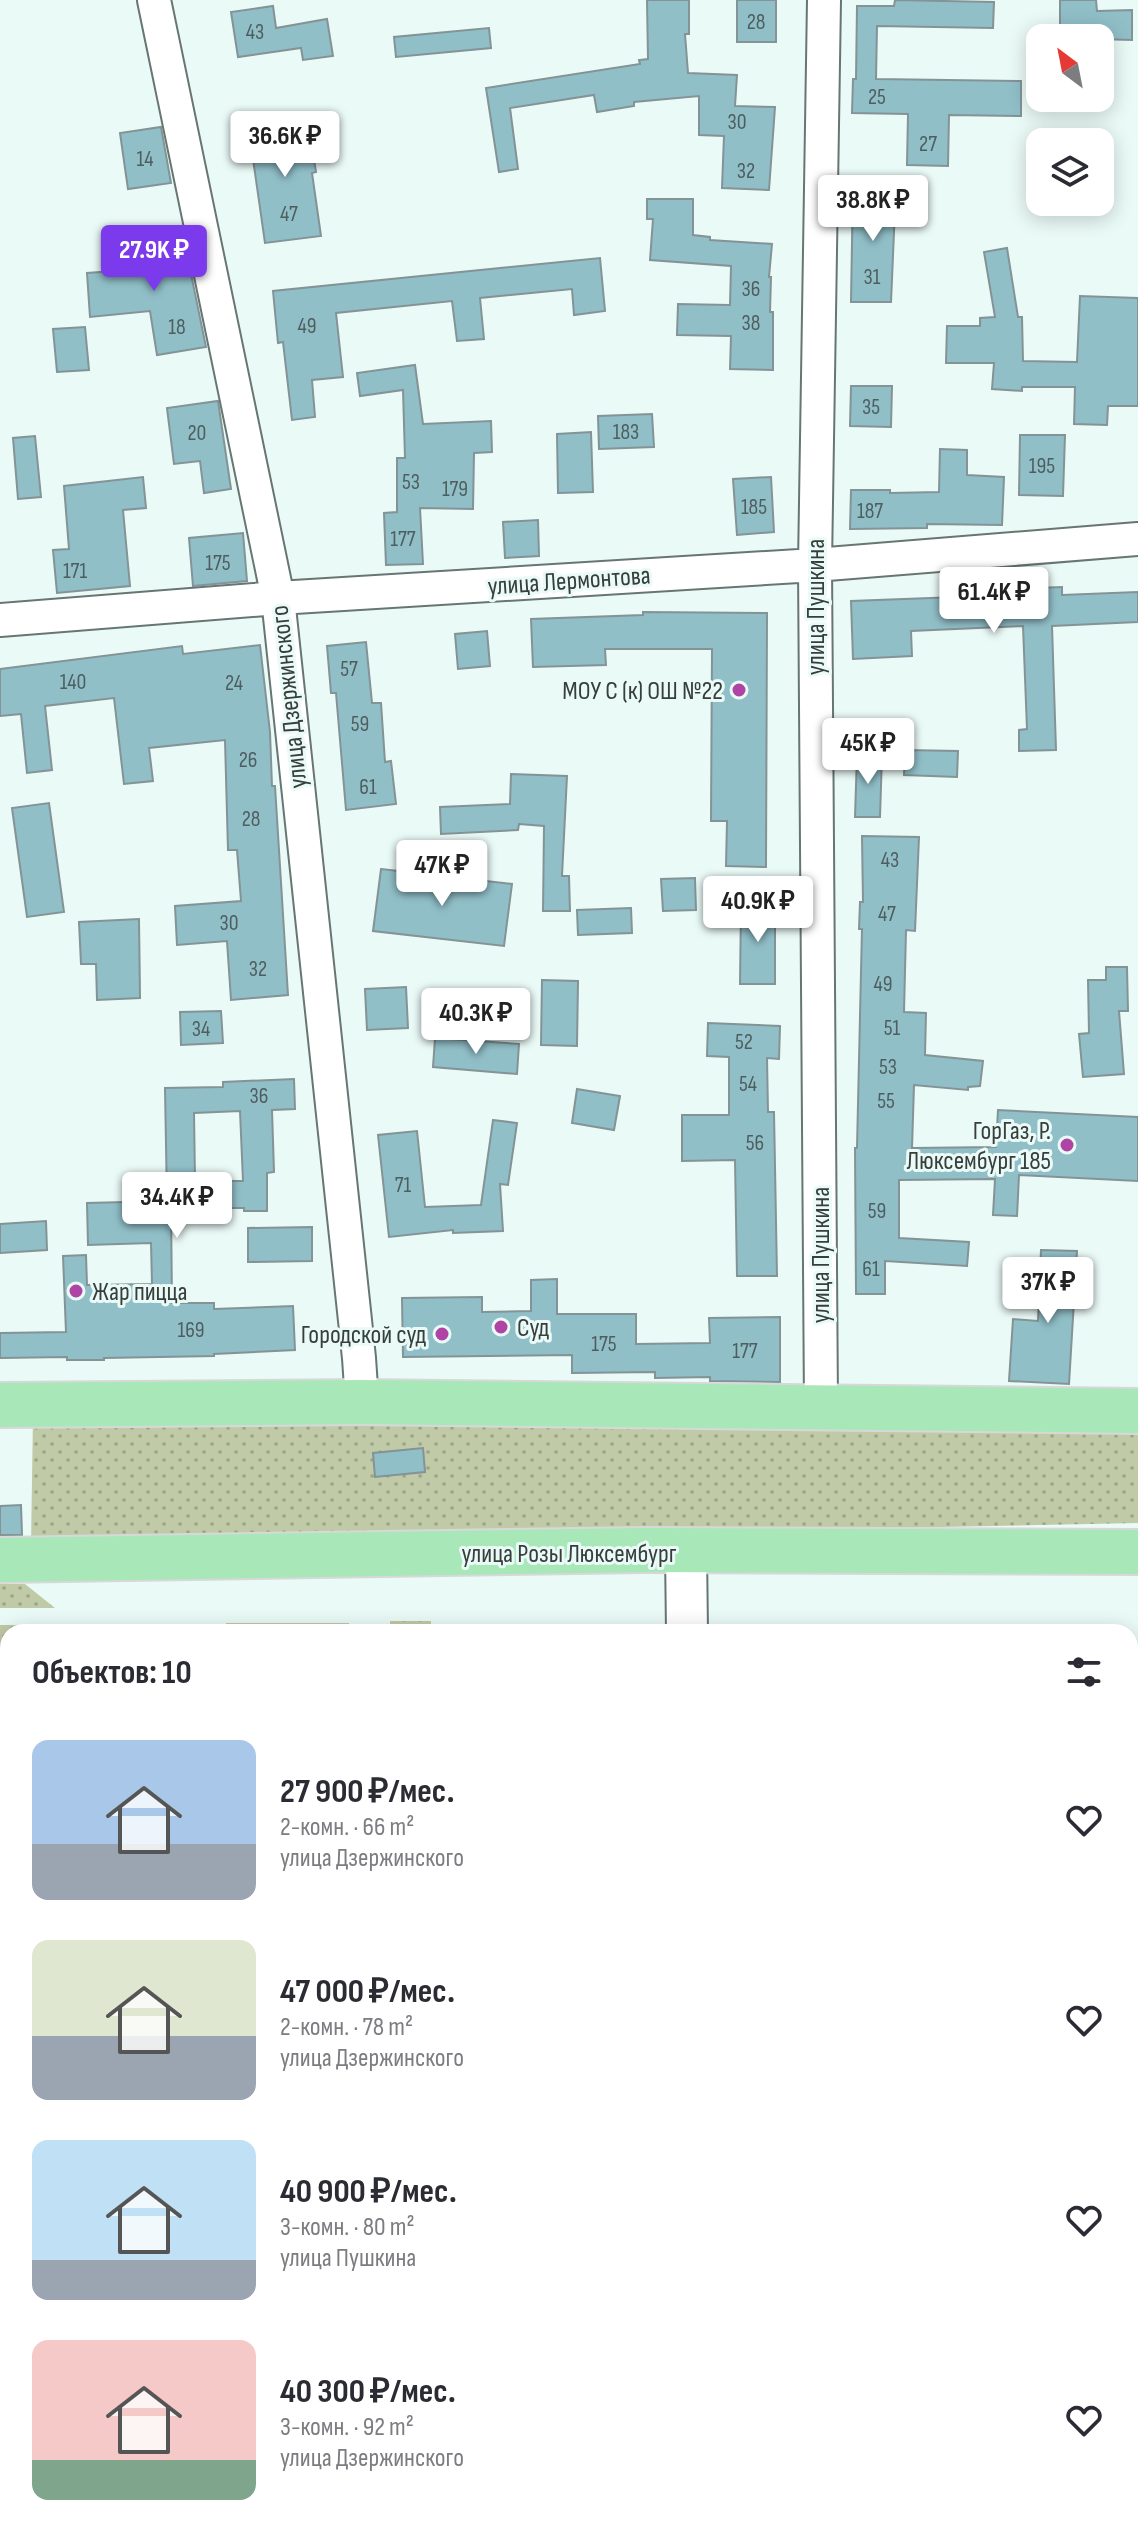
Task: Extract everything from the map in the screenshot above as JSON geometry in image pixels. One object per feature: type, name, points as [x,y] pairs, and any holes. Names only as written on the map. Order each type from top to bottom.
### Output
[{"type":"main road","points":[[0,1405],[362,1402],[1138,1411]]},
{"type":"main road","name":"улица Розы Люксембург","points":[[0,1560],[644,1550],[1138,1552]]},
{"type":"street","name":"улица Дзержинского","points":[[154,0],[278,598],[362,1402]]},
{"type":"street","name":"улица Пушкина","points":[[821,1406],[815,565],[824,0]]},
{"type":"street","name":"улица Лермонтова","points":[[0,620],[278,598],[815,565],[1138,539]]},
{"type":"street","points":[[686,1552],[687,1624]]},
{"type":"green space","points":[[33,1416],[1138,1422],[1138,1523],[31,1545]]},
{"type":"green space","points":[[0,1584],[25,1584],[55,1608],[0,1608]]},
{"type":"green space","points":[[390,1621],[431,1621],[431,1624],[390,1624]]},
{"type":"green space","points":[[226,1623],[349,1623],[349,1624]]},
{"type":"building","points":[[647,0],[689,0],[689,34],[685,34],[688,73],[737,75],[735,106],[775,107],[769,190],[722,188],[724,136],[699,135],[699,96],[634,102],[634,106],[597,112],[594,95],[510,108],[518,169],[499,172],[486,88],[640,64],[639,60],[648,59]]},
{"type":"building","points":[[737,0],[776,0],[776,42],[737,42]]},
{"type":"building","points":[[895,0],[994,2],[993,28],[877,26],[876,79],[1021,81],[1021,116],[949,115],[948,166],[907,165],[908,114],[852,113],[853,79],[856,79],[857,6],[894,6]]},
{"type":"building","points":[[1060,0],[1096,0],[1097,11],[1132,10],[1132,40],[1114,40],[1114,24],[1060,24]]},
{"type":"building","points":[[273,6],[276,28],[327,19],[333,56],[303,60],[301,48],[238,57],[231,12]]},
{"type":"building","points":[[489,28],[491,48],[396,57],[394,37]]},
{"type":"building","points":[[307,115],[321,236],[265,243],[248,124]]},
{"type":"building","points":[[161,127],[171,183],[128,189],[120,133]]},
{"type":"building","points":[[853,184],[896,185],[891,302],[851,302]]},
{"type":"building","points":[[647,199],[693,199],[693,235],[710,237],[710,240],[772,244],[769,277],[770,312],[773,312],[773,370],[730,369],[731,336],[677,335],[678,304],[730,305],[731,266],[650,260],[653,219],[647,219]]},
{"type":"building","points":[[182,230],[206,347],[157,355],[150,311],[90,317],[87,273],[142,269],[137,236]]},
{"type":"building","points":[[1007,248],[1018,317],[1022,317],[1023,361],[1077,362],[1080,296],[1138,298],[1138,406],[1108,406],[1107,425],[1074,424],[1075,387],[1022,387],[1022,391],[992,389],[994,363],[946,363],[947,326],[980,326],[980,318],[995,317],[984,252]]},
{"type":"building","points":[[600,258],[605,311],[574,315],[572,289],[480,298],[484,339],[457,341],[452,301],[336,313],[343,377],[312,380],[315,417],[292,420],[283,342],[278,343],[273,291]]},
{"type":"building","points":[[85,327],[89,370],[57,372],[53,329]]},
{"type":"building","points":[[415,365],[423,424],[491,421],[492,452],[474,453],[473,509],[420,508],[423,564],[386,565],[384,513],[397,512],[397,458],[405,458],[403,390],[360,396],[357,373]]},
{"type":"building","points":[[851,386],[892,386],[891,427],[850,426]]},
{"type":"building","points":[[218,401],[231,489],[204,493],[200,461],[174,464],[167,408]]},
{"type":"building","points":[[652,414],[654,447],[599,449],[598,416]]},
{"type":"building","points":[[591,432],[593,492],[558,493],[557,434]]},
{"type":"building","points":[[1020,435],[1065,435],[1063,496],[1019,495]]},
{"type":"building","points":[[35,436],[41,497],[18,499],[13,438]]},
{"type":"building","points":[[940,449],[967,450],[967,475],[1004,477],[1002,525],[927,524],[927,528],[850,529],[851,490],[939,492]]},
{"type":"building","points":[[143,477],[146,508],[123,510],[130,586],[57,593],[53,550],[69,549],[64,486]]},
{"type":"building","points":[[771,477],[774,532],[737,535],[733,479]]},
{"type":"building","points":[[538,520],[539,556],[505,558],[503,522]]},
{"type":"building","points":[[243,533],[247,581],[193,586],[189,538]]},
{"type":"building","points":[[1062,587],[1062,595],[1138,592],[1138,622],[1052,626],[1056,750],[1019,751],[1019,730],[1027,729],[1023,626],[911,631],[912,656],[853,659],[851,601],[1036,594],[1036,588]]},
{"type":"building","points":[[643,612],[767,613],[766,867],[726,866],[727,821],[711,821],[712,649],[605,649],[606,665],[533,667],[531,619],[643,615]]},
{"type":"building","points":[[487,631],[490,666],[458,669],[455,634]]},
{"type":"building","points":[[366,642],[372,703],[381,703],[385,762],[391,761],[396,804],[346,810],[336,693],[331,693],[327,646]]},
{"type":"building","points":[[260,645],[270,732],[272,786],[275,786],[288,995],[231,1000],[227,941],[177,945],[175,906],[241,901],[237,850],[228,850],[225,740],[149,748],[153,781],[124,784],[114,698],[45,706],[52,770],[27,773],[21,714],[0,716],[0,669],[182,646],[183,654]]},
{"type":"building","points":[[905,750],[958,751],[957,777],[904,775]]},
{"type":"building","points":[[857,754],[882,755],[880,817],[855,817]]},
{"type":"building","points":[[511,774],[567,776],[562,876],[569,876],[570,911],[543,911],[544,826],[519,824],[518,830],[441,834],[440,807],[510,804]]},
{"type":"building","points":[[49,803],[64,912],[27,917],[12,808]]},
{"type":"building","points":[[862,836],[919,837],[915,931],[906,930],[904,1012],[926,1013],[925,1055],[983,1061],[980,1086],[968,1087],[968,1090],[914,1085],[912,1148],[996,1147],[998,1110],[1138,1117],[1138,1181],[1019,1175],[1017,1216],[993,1215],[995,1179],[899,1180],[899,1238],[969,1242],[967,1266],[885,1261],[885,1294],[856,1294],[855,1148],[862,929],[859,929],[860,902],[863,902]]},
{"type":"building","points":[[381,869],[512,884],[504,946],[373,931]]},
{"type":"building","points":[[695,878],[696,910],[663,911],[661,879]]},
{"type":"building","points":[[775,904],[775,984],[740,984],[741,905]]},
{"type":"building","points":[[631,908],[632,933],[578,935],[577,910]]},
{"type":"building","points":[[139,919],[140,998],[97,1000],[96,964],[81,964],[79,922]]},
{"type":"building","points":[[1106,967],[1127,967],[1128,1011],[1119,1011],[1124,1074],[1083,1077],[1079,1034],[1089,1033],[1088,980],[1106,980]]},
{"type":"building","points":[[542,980],[578,981],[577,1046],[541,1045]]},
{"type":"building","points":[[406,987],[408,1028],[367,1030],[365,989]]},
{"type":"building","points":[[221,1011],[223,1043],[181,1045],[180,1012]]},
{"type":"building","points":[[708,1023],[780,1026],[779,1059],[767,1058],[768,1112],[774,1112],[777,1276],[737,1276],[735,1160],[682,1161],[682,1115],[729,1115],[729,1057],[707,1056]]},
{"type":"building","points":[[435,1038],[519,1044],[517,1074],[433,1067]]},
{"type":"building","points":[[294,1079],[295,1109],[272,1110],[274,1172],[267,1173],[267,1211],[171,1208],[172,1303],[214,1303],[214,1309],[293,1306],[295,1350],[104,1360],[0,1358],[0,1333],[66,1332],[63,1256],[86,1255],[87,1285],[152,1284],[151,1243],[88,1245],[87,1203],[167,1201],[165,1088],[223,1087],[223,1082]],"holes":[[[240,1111],[243,1181],[195,1181],[194,1113]]]},
{"type":"building","points":[[577,1089],[620,1096],[614,1130],[572,1123]]},
{"type":"building","points":[[493,1120],[517,1123],[508,1185],[500,1184],[503,1231],[453,1233],[453,1230],[389,1237],[378,1135],[417,1131],[425,1207],[481,1205]]},
{"type":"building","points":[[46,1221],[47,1250],[0,1253],[0,1224]]},
{"type":"building","points":[[312,1227],[312,1261],[248,1262],[248,1228]]},
{"type":"building","points":[[1041,1250],[1077,1251],[1069,1384],[1009,1381],[1013,1319],[1038,1321]]},
{"type":"building","points":[[557,1279],[557,1314],[636,1314],[636,1344],[710,1343],[709,1318],[780,1317],[780,1382],[710,1381],[710,1377],[655,1378],[655,1372],[572,1373],[572,1355],[403,1357],[402,1298],[482,1297],[482,1312],[531,1311],[531,1280]]},
{"type":"building","points":[[423,1448],[425,1472],[375,1477],[373,1453]]},
{"type":"building","points":[[21,1505],[22,1535],[0,1535],[0,1506]]},
{"type":"place","name":"МОУ С (к) ОШ №22","points":[[739,690]]},
{"type":"place","name":"ГорГаз, Р. Люксембург 185","points":[[1067,1145]]},
{"type":"place","name":"Жар пицца","points":[[76,1291]]},
{"type":"place","name":"Суд","points":[[501,1327]]},
{"type":"place","name":"Городской суд","points":[[442,1334]]}]
